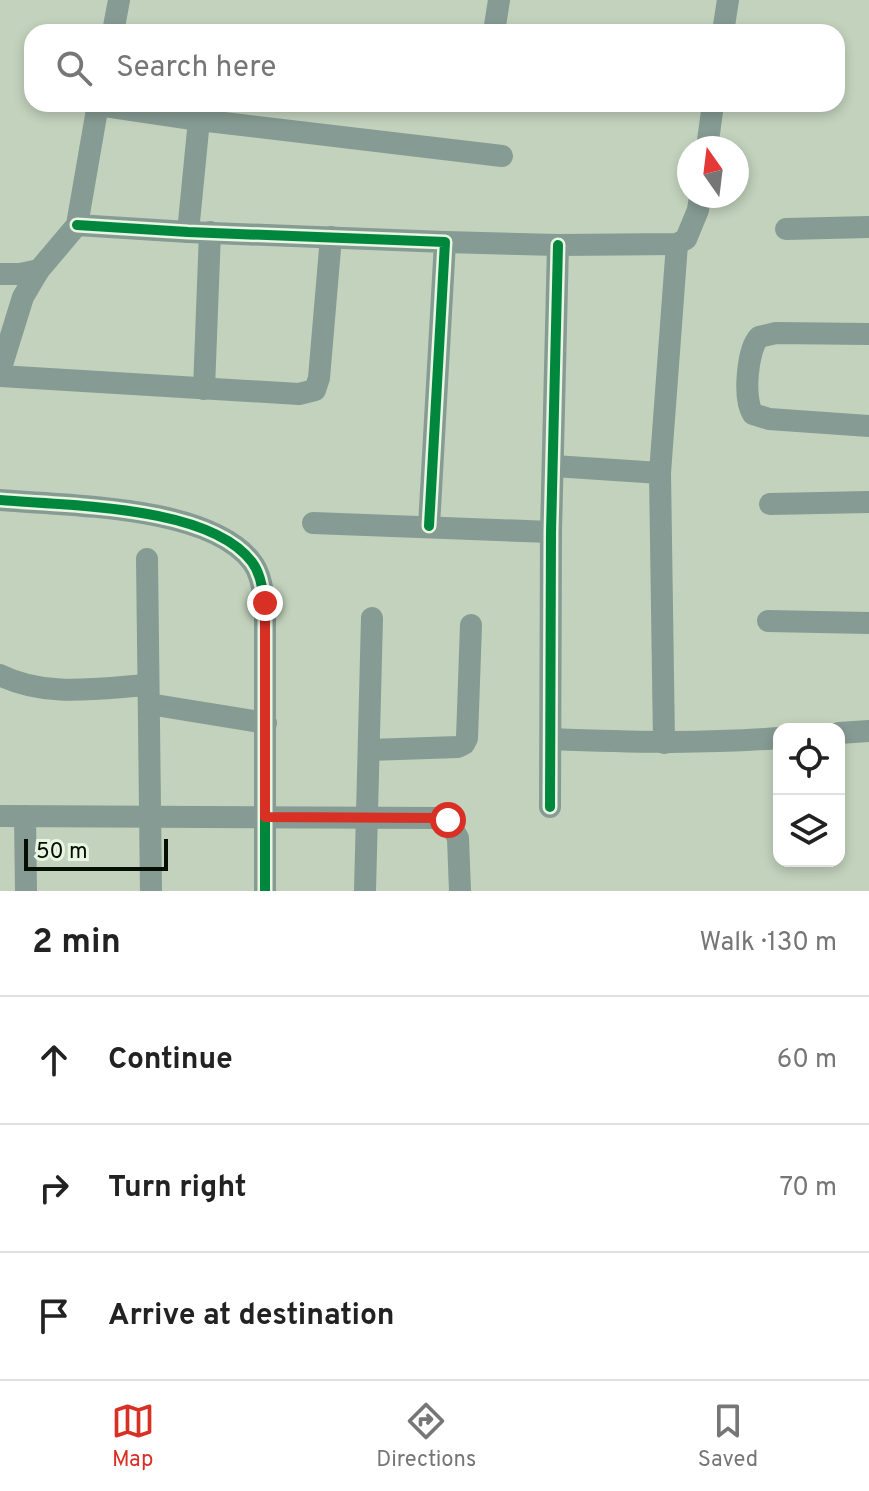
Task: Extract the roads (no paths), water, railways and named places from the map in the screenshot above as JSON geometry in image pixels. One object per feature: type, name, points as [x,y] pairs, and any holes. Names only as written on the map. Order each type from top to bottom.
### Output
[{"type":"street","points":[[114,24],[119,0]]},
{"type":"street","points":[[495,24],[499,0]]},
{"type":"street","points":[[724,24],[728,0]]},
{"type":"street","points":[[97,112],[77,225],[39,270],[23,297],[0,374],[299,394],[315,390],[319,378],[331,237]]},
{"type":"street","points":[[148,112],[502,156]]},
{"type":"street","points":[[709,136],[712,112]]},
{"type":"street","points":[[199,120],[204,389]]},
{"type":"street","points":[[77,225],[445,242],[677,244],[686,239],[698,208]]},
{"type":"street","points":[[786,229],[869,227]]},
{"type":"street","points":[[429,526],[445,242]]},
{"type":"street","points":[[664,743],[660,473],[677,244]]},
{"type":"street","points":[[550,807],[551,532],[558,245]]},
{"type":"street","points":[[0,274],[39,270]]},
{"type":"street","points":[[869,334],[776,333],[759,337],[752,350],[747,404],[753,414],[769,419],[869,426]]},
{"type":"street","points":[[554,466],[660,473]]},
{"type":"street","points":[[0,500],[148,513],[222,535],[241,549],[254,565],[261,579],[265,603],[265,891]]},
{"type":"street","points":[[770,504],[869,502]]},
{"type":"street","points":[[313,523],[551,532]]},
{"type":"street","points":[[147,559],[151,891]]},
{"type":"street","points":[[365,891],[372,618]]},
{"type":"street","points":[[768,621],[869,623]]},
{"type":"street","points":[[369,750],[458,747],[464,744],[467,738],[471,625]]},
{"type":"street","points":[[0,676],[37,689],[148,694],[266,723]]},
{"type":"street","points":[[845,733],[869,731]]},
{"type":"street","points":[[551,739],[664,743],[773,738]]},
{"type":"street","points":[[0,816],[448,820],[458,838],[460,891]]},
{"type":"street","points":[[25,816],[26,891]]}]
